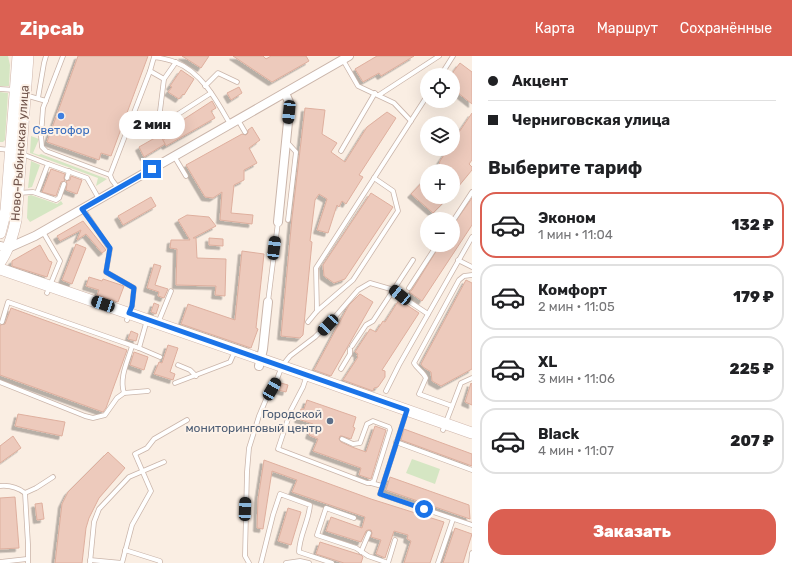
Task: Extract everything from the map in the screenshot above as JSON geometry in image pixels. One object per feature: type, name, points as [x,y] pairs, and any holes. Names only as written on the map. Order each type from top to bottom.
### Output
[{"type":"main road","name":"Ново-Рыбинская улица","points":[[18,56],[20,93]]},
{"type":"main road","name":"Ново-Рыбинская улица","points":[[0,233],[20,93],[28,56]]},
{"type":"main road","name":"Ново-Рыбинская улица","points":[[0,262],[4,247],[13,235],[16,220],[18,193],[11,151]]},
{"type":"main road","points":[[0,269],[49,289],[406,413],[444,427],[472,441]]},
{"type":"main road","points":[[0,276],[49,289]]},
{"type":"main road","points":[[444,427],[472,433]]},
{"type":"street","points":[[4,247],[43,232],[346,58]]},
{"type":"street","points":[[278,222],[289,112],[285,93]]},
{"type":"street","points":[[260,362],[268,302]]},
{"type":"lane","points":[[38,98],[46,56]]},
{"type":"lane","points":[[63,56],[43,108],[41,136],[42,146],[46,151],[110,175]]},
{"type":"lane","points":[[118,188],[110,175],[150,71],[154,56],[176,62],[195,75],[220,105],[230,124]]},
{"type":"lane","points":[[341,151],[377,94],[439,56]]},
{"type":"lane","points":[[445,68],[453,56]]},
{"type":"lane","points":[[346,58],[358,86],[394,103],[411,122]]},
{"type":"lane","points":[[158,127],[164,79],[176,62]]},
{"type":"lane","points":[[150,71],[164,79]]},
{"type":"lane","points":[[205,86],[218,74],[237,82]]},
{"type":"lane","points":[[0,89],[46,101]]},
{"type":"lane","points":[[129,127],[148,135],[211,93]]},
{"type":"lane","points":[[317,311],[316,268],[420,107]]},
{"type":"lane","points":[[238,120],[245,132]]},
{"type":"lane","points":[[286,141],[296,152],[288,220]]},
{"type":"lane","points":[[11,151],[88,178],[99,199]]},
{"type":"lane","points":[[174,156],[186,176]]},
{"type":"lane","points":[[37,193],[43,184],[48,164]]},
{"type":"lane","points":[[67,178],[69,171]]},
{"type":"lane","points":[[308,322],[317,311],[353,280],[398,211],[393,191],[374,178]]},
{"type":"lane","points":[[18,193],[33,192],[56,200],[60,198],[60,190],[64,184]]},
{"type":"lane","points":[[459,212],[472,192]]},
{"type":"lane","points":[[82,209],[110,248],[106,272],[134,288],[132,306],[128,317]]},
{"type":"lane","points":[[268,302],[278,222]]},
{"type":"lane","points":[[43,232],[60,261],[49,289]]},
{"type":"lane","points":[[386,391],[399,365],[472,237]]},
{"type":"lane","points":[[409,288],[432,252]]},
{"type":"lane","points":[[341,369],[350,354],[351,347],[366,326],[373,321],[413,260]]},
{"type":"lane","points":[[458,260],[472,267]]},
{"type":"lane","points":[[452,406],[419,394],[426,378],[423,372],[414,364],[459,280],[464,276],[472,275]]},
{"type":"lane","points":[[249,563],[245,556],[246,479],[249,448],[259,416],[267,396],[277,379],[280,369],[290,356],[321,332],[358,290],[370,283],[394,290],[428,314]]},
{"type":"lane","points":[[138,348],[150,323],[171,290]]},
{"type":"lane","points":[[2,322],[8,302],[160,357]]},
{"type":"lane","points":[[124,393],[121,385],[122,378],[132,346]]},
{"type":"lane","points":[[175,383],[230,362],[235,353]]},
{"type":"lane","points":[[178,364],[190,370],[196,376]]},
{"type":"lane","points":[[306,378],[291,410],[278,449],[368,484],[371,483],[382,486]]},
{"type":"lane","points":[[444,427],[461,383],[472,378]]},
{"type":"lane","points":[[0,382],[93,418],[105,415],[117,398],[124,393],[148,391]]},
{"type":"lane","points":[[406,413],[380,494],[472,525]]},
{"type":"lane","points":[[164,462],[142,471],[129,477],[99,509],[94,522],[90,562],[122,563],[132,525],[151,490],[142,471],[135,454],[147,448],[154,439],[187,420]]},
{"type":"lane","points":[[342,439],[353,444],[360,443],[367,424],[373,421],[389,426],[390,430],[388,437],[374,480],[371,483]]},
{"type":"lane","points":[[396,442],[472,470]]},
{"type":"lane","points":[[0,486],[7,485],[25,492],[36,488],[53,477]]},
{"type":"lane","points":[[0,562],[28,561],[25,492]]},
{"type":"lane","points":[[261,563],[272,515],[280,494],[310,505],[310,511],[299,545],[299,552],[332,563]]},
{"type":"lane","points":[[354,518],[326,508],[317,535],[356,548],[368,556],[388,563],[396,540]]},
{"type":"lane","points":[[438,563],[453,519]]},
{"type":"lane","points":[[361,552],[369,533]]},
{"type":"lane","points":[[125,550],[160,561],[160,563]]},
{"type":"lane","points":[[470,563],[472,554]]},
{"type":"lane","points":[[286,563],[300,561],[309,563]]},
{"type":"green space","points":[[0,56],[8,56],[10,65],[9,86],[0,86]]},
{"type":"green space","points":[[0,92],[8,93],[5,140],[3,142],[0,142]]},
{"type":"green space","points":[[31,136],[39,139],[33,153],[39,155],[41,154],[107,179],[96,186],[98,178],[30,153]]},
{"type":"green space","points":[[31,161],[40,165],[32,187],[28,188]]},
{"type":"green space","points":[[31,195],[57,204],[61,201],[63,204],[30,222],[27,218],[28,196]]},
{"type":"green space","points":[[412,459],[440,469],[435,484],[406,473]]},
{"type":"building","points":[[78,56],[148,56],[111,156],[101,153],[99,160],[47,142]]},
{"type":"building","points":[[182,56],[209,56],[201,68]]},
{"type":"building","points":[[233,56],[263,56],[266,59],[271,56],[306,56],[309,61],[272,82]]},
{"type":"building","points":[[377,56],[414,56],[381,76],[379,73],[363,82],[355,69]]},
{"type":"building","points":[[460,63],[472,72],[472,104],[460,95],[460,68],[456,68]]},
{"type":"building","points":[[181,70],[194,79],[184,95],[183,94],[179,99],[168,92],[172,87],[170,86]]},
{"type":"building","points":[[239,87],[242,93],[231,100],[227,93]]},
{"type":"building","points":[[212,101],[216,108],[211,111],[215,118],[166,146],[163,140],[178,131],[175,125]]},
{"type":"building","points":[[305,108],[325,110],[322,134],[337,143],[331,152],[345,162],[367,127],[387,112],[396,118],[359,175],[363,177],[346,204],[342,201],[339,207],[337,205],[328,233],[317,230],[327,199],[319,194],[315,200],[310,241],[312,242],[303,335],[300,338],[281,336],[292,218]]},
{"type":"building","points":[[472,113],[472,160],[469,164],[472,167],[472,170],[460,185],[460,164],[439,164],[443,156],[460,156],[460,131]]},
{"type":"building","points":[[252,127],[260,140],[249,148],[257,163],[244,170],[244,180],[234,185],[231,213],[253,215],[252,224],[220,220],[222,192],[213,198],[205,197],[186,165],[242,134],[246,135],[248,130]]},
{"type":"building","points":[[160,135],[165,144],[144,157],[139,147]]},
{"type":"building","points":[[51,169],[65,174],[65,181],[61,182],[56,196],[42,192]]},
{"type":"building","points":[[71,176],[82,180],[77,194],[66,190],[66,181],[70,180]]},
{"type":"building","points":[[420,184],[420,202],[411,194]]},
{"type":"building","points":[[371,193],[393,207],[345,279],[334,283],[324,276],[323,265]]},
{"type":"building","points":[[151,197],[156,206],[123,225],[118,216]]},
{"type":"building","points":[[472,198],[472,225],[460,243],[460,215]]},
{"type":"building","points":[[423,204],[442,204],[434,212],[432,212]]},
{"type":"building","points":[[187,215],[209,217],[216,226],[193,238],[196,238],[197,258],[226,259],[225,296],[215,295],[216,286],[176,285],[177,249],[170,248],[171,240],[190,240],[178,220]]},
{"type":"building","points":[[83,221],[106,250],[102,253],[86,234],[77,240],[81,230],[60,241],[57,236]]},
{"type":"building","points":[[209,238],[223,239],[223,246],[209,245]]},
{"type":"building","points":[[76,244],[86,248],[72,284],[62,280]]},
{"type":"building","points":[[40,245],[49,261],[52,262],[47,277],[12,266],[12,261]]},
{"type":"building","points":[[242,251],[264,254],[256,328],[258,329],[251,348],[181,324],[188,304],[235,320]]},
{"type":"building","points":[[436,252],[454,252],[422,301],[409,292],[412,290]]},
{"type":"building","points":[[154,264],[161,266],[155,285],[168,289],[164,298],[158,296],[159,292],[147,288]]},
{"type":"building","points":[[89,277],[102,281],[103,279],[124,286],[118,302],[97,295],[99,290],[86,286]]},
{"type":"building","points":[[466,280],[472,283],[472,369],[441,386],[432,381],[431,372],[421,364]]},
{"type":"building","points":[[360,294],[373,302],[331,376],[314,370],[349,305]]},
{"type":"building","points":[[399,300],[419,313],[382,370],[385,371],[385,377],[378,387],[374,388],[373,391],[343,380],[358,357],[358,354],[355,352],[370,329],[376,332],[383,321],[385,322]]},
{"type":"building","points":[[154,303],[159,305],[156,314],[151,312]]},
{"type":"building","points":[[11,308],[127,350],[106,408],[103,412],[0,375],[0,325],[5,324]]},
{"type":"building","points":[[131,331],[138,334],[136,341],[128,339]]},
{"type":"building","points":[[168,345],[178,348],[170,372],[175,374],[173,380],[154,374],[159,362],[162,363]]},
{"type":"building","points":[[134,352],[148,357],[144,370],[130,365]]},
{"type":"building","points":[[281,383],[288,385],[286,392],[278,390]]},
{"type":"building","points":[[471,383],[472,384],[472,405],[465,402]]},
{"type":"building","points":[[307,400],[356,417],[353,427],[355,428],[351,439],[340,436],[339,439],[341,442],[352,447],[366,452],[375,426],[386,430],[371,479],[359,475],[361,468],[313,451],[318,439],[309,435],[313,424],[298,419],[301,409],[304,409]]},
{"type":"building","points":[[18,414],[65,422],[62,436],[15,426]]},
{"type":"building","points":[[404,429],[472,454],[472,466],[401,440]]},
{"type":"building","points":[[13,436],[21,448],[0,463],[0,446]]},
{"type":"building","points":[[108,452],[125,468],[99,498],[89,518],[86,528],[82,563],[55,563],[62,504],[68,492]]},
{"type":"building","points":[[264,460],[371,499],[444,522],[430,563],[404,563],[411,541],[407,539],[408,535],[394,531],[385,558],[376,554],[381,540],[371,537],[371,530],[366,531],[361,542],[326,531],[331,517],[362,528],[365,517],[292,492],[297,480],[272,471],[263,529],[257,528],[258,499]]},
{"type":"building","points":[[390,477],[469,505],[470,519],[386,490]]},
{"type":"building","points":[[15,497],[19,548],[0,549],[0,498]]},
{"type":"building","points":[[42,503],[44,519],[37,520],[35,504]]},
{"type":"building","points":[[288,508],[301,512],[291,545],[278,541]]},
{"type":"building","points":[[455,528],[472,534],[463,563],[443,563]]},
{"type":"building","points":[[320,542],[361,555],[363,557],[361,563],[344,563],[316,554]]},
{"type":"place","name":"Светофор","points":[[61,116]]},
{"type":"place","name":"Городской мониторинговый центр","points":[[330,421]]},
{"type":"route","points":[[152,169],[82,209],[110,248],[106,272],[134,288],[132,306],[129,313],[407,410],[380,494],[424,509]]}]
